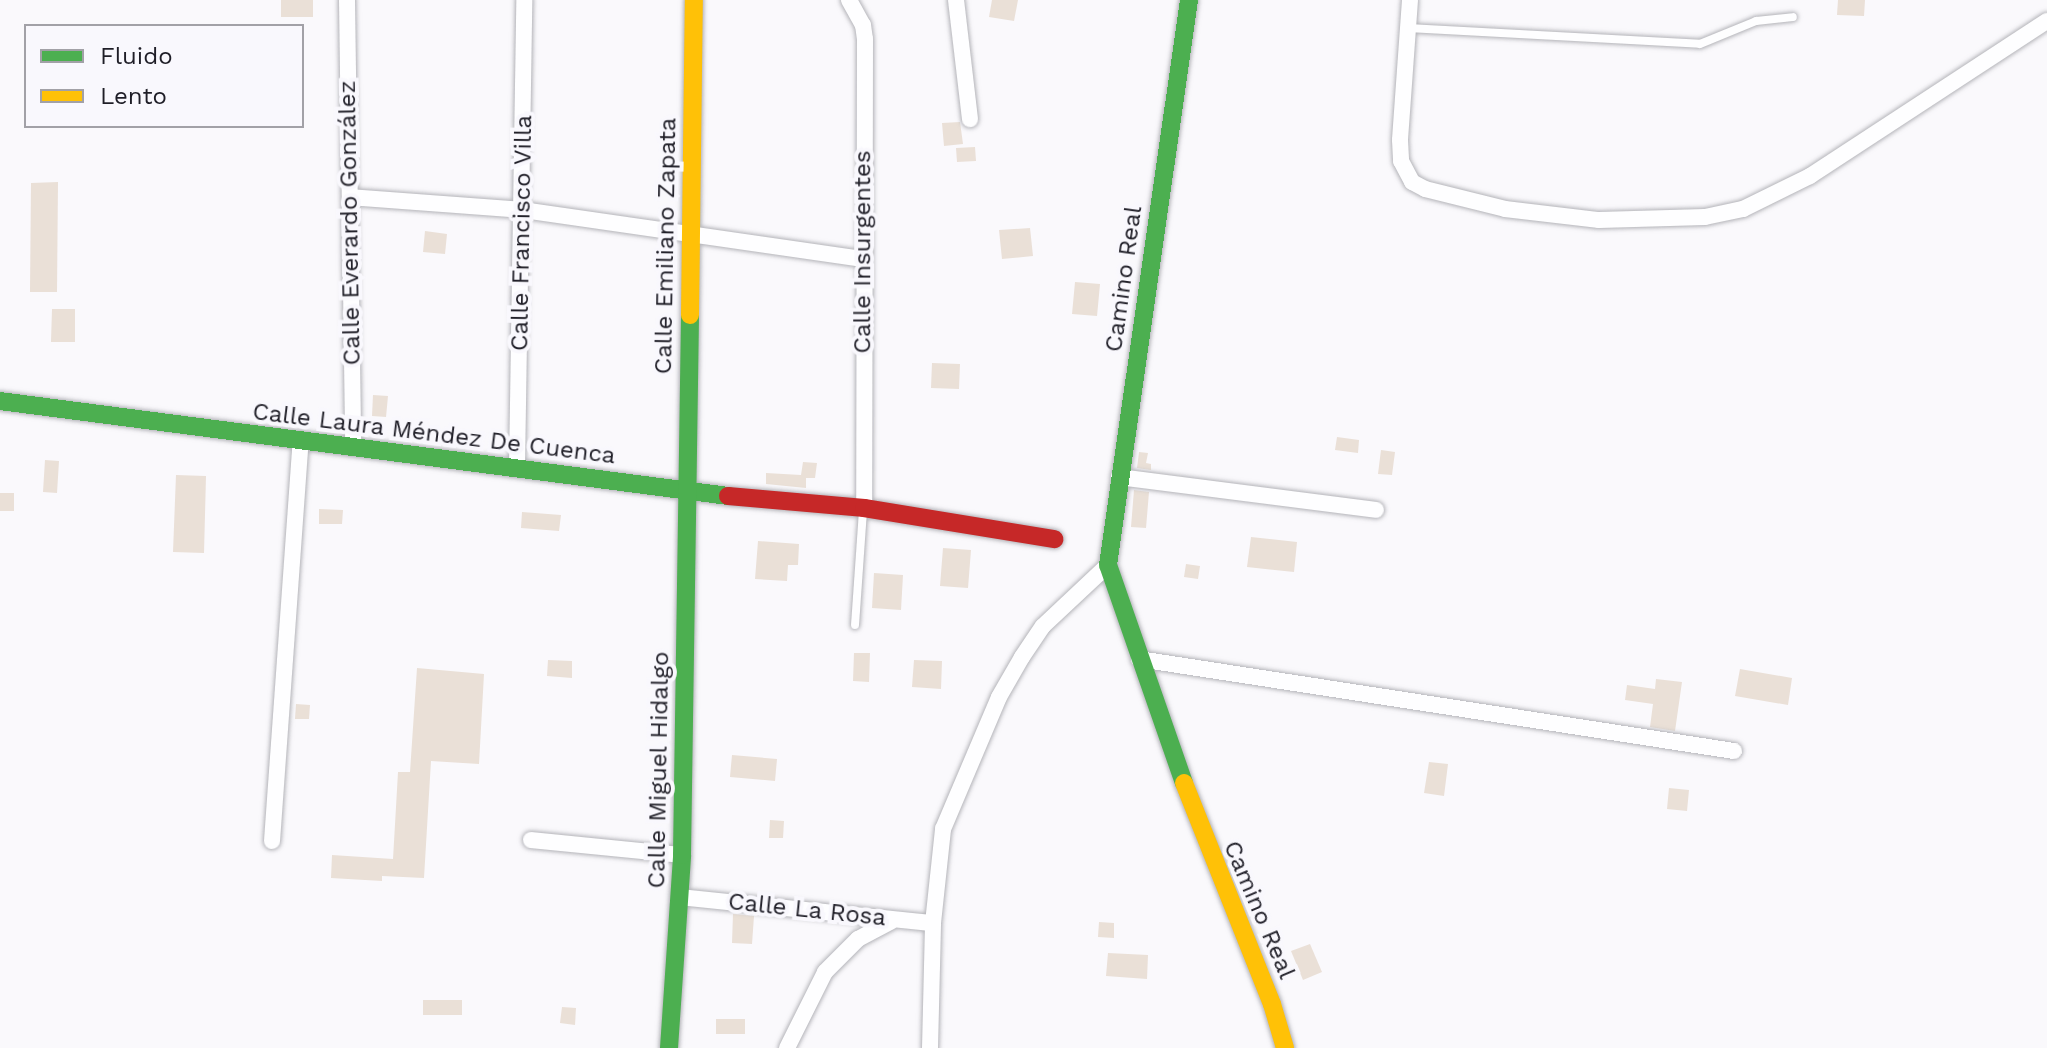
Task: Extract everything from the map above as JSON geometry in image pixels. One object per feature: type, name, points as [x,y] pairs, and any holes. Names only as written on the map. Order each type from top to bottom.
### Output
[{"type":"street","name":"Calle Everardo González","points":[[347,0],[353,446]]},
{"type":"street","name":"Calle Francisco Villa","points":[[517,467],[524,0]]},
{"type":"street","name":"Calle Emiliano Zapata","points":[[688,492],[694,0]]},
{"type":"street","name":"Calle Insurgentes","points":[[849,0],[863,25],[865,39],[862,259],[864,508]]},
{"type":"street","points":[[956,0],[970,119]]},
{"type":"street","name":"Camino Real","points":[[1189,0],[1108,565],[1206,845],[1272,1004],[1285,1048]]},
{"type":"street","points":[[1410,0],[1400,140],[1401,161],[1412,182],[1425,189],[1505,209],[1599,220],[1705,217],[1743,209],[1810,176],[2047,21]]},
{"type":"street","points":[[350,197],[523,210],[862,259]]},
{"type":"street","name":"Calle Laura Méndez De Cuenca","points":[[0,401],[688,492],[864,508],[1054,539]]},
{"type":"street","points":[[272,841],[301,441]]},
{"type":"street","points":[[1119,477],[1376,510]]},
{"type":"street","name":"Calle Miguel Hidalgo","points":[[669,1048],[682,855],[688,492]]},
{"type":"street","points":[[930,1048],[933,923],[943,829],[999,697],[1043,626],[1108,565]]},
{"type":"street","points":[[1139,659],[1734,751]]},
{"type":"street","points":[[531,840],[682,855]]},
{"type":"street","name":"Calle La Rosa","points":[[680,897],[933,923]]},
{"type":"street","points":[[787,1048],[832,963],[858,939],[896,919]]},
{"type":"lane","points":[[1408,28],[1700,44],[1756,21],[1793,17]]},
{"type":"lane","points":[[855,625],[864,508]]},
{"type":"building","points":[[281,0],[313,0],[313,17],[281,17]]},
{"type":"building","points":[[992,0],[1018,0],[1014,21],[989,17]]},
{"type":"building","points":[[1838,0],[1865,0],[1864,16],[1837,15]]},
{"type":"building","points":[[960,122],[963,144],[944,146],[942,123]]},
{"type":"building","points":[[975,147],[976,161],[957,162],[956,148]]},
{"type":"building","points":[[58,182],[57,292],[30,292],[31,183]]},
{"type":"building","points":[[1030,228],[1033,256],[1002,259],[999,230]]},
{"type":"building","points":[[425,231],[447,234],[445,254],[423,252]]},
{"type":"building","points":[[1075,282],[1100,284],[1097,316],[1072,314]]},
{"type":"building","points":[[52,309],[75,309],[75,342],[51,342]]},
{"type":"building","points":[[932,363],[960,364],[959,389],[931,388]]},
{"type":"building","points":[[373,395],[388,396],[386,417],[372,416]]},
{"type":"building","points":[[1337,437],[1359,440],[1358,453],[1335,450]]},
{"type":"building","points":[[1381,450],[1395,452],[1392,475],[1378,474]]},
{"type":"building","points":[[1139,452],[1148,453],[1146,463],[1151,464],[1151,470],[1137,468]]},
{"type":"building","points":[[45,460],[59,461],[57,493],[43,492]]},
{"type":"building","points":[[803,462],[817,463],[815,478],[806,478],[806,488],[766,484],[766,473],[801,475]]},
{"type":"building","points":[[176,475],[206,476],[204,553],[173,552]]},
{"type":"building","points":[[1134,490],[1149,492],[1146,528],[1131,527]]},
{"type":"building","points":[[0,493],[14,493],[14,511],[0,511]]},
{"type":"building","points":[[319,509],[343,510],[342,524],[319,524]]},
{"type":"building","points":[[522,512],[561,515],[559,531],[521,528]]},
{"type":"building","points":[[1251,537],[1297,542],[1294,572],[1247,567]]},
{"type":"building","points":[[758,541],[799,544],[798,565],[788,565],[787,581],[755,579]]},
{"type":"building","points":[[943,548],[971,550],[968,588],[940,586]]},
{"type":"building","points":[[1186,564],[1200,566],[1198,579],[1184,577]]},
{"type":"building","points":[[874,573],[903,575],[901,610],[872,608]]},
{"type":"building","points":[[854,653],[870,653],[869,682],[853,681]]},
{"type":"building","points":[[548,660],[572,661],[572,678],[547,676]]},
{"type":"building","points":[[914,660],[942,661],[941,689],[912,687]]},
{"type":"building","points":[[417,668],[484,674],[479,764],[431,761],[424,878],[382,876],[382,881],[331,878],[332,855],[393,859],[398,772],[410,772]]},
{"type":"building","points":[[1740,669],[1792,678],[1788,705],[1735,696]]},
{"type":"building","points":[[1656,679],[1682,682],[1675,731],[1650,727],[1653,704],[1625,700],[1627,685],[1655,689]]},
{"type":"building","points":[[296,704],[310,705],[309,719],[295,719]]},
{"type":"building","points":[[732,755],[777,759],[775,781],[730,777]]},
{"type":"building","points":[[1429,762],[1448,764],[1444,796],[1424,793]]},
{"type":"building","points":[[1669,788],[1689,790],[1687,811],[1667,809]]},
{"type":"building","points":[[770,820],[784,821],[783,838],[769,838]]},
{"type":"building","points":[[733,914],[754,916],[752,944],[732,943]]},
{"type":"building","points":[[1099,922],[1114,923],[1114,938],[1098,937]]},
{"type":"building","points":[[1310,944],[1322,972],[1303,980],[1291,951]]},
{"type":"building","points":[[1108,953],[1148,955],[1147,979],[1106,976]]},
{"type":"building","points":[[423,1000],[462,1000],[462,1015],[423,1015]]},
{"type":"building","points":[[562,1007],[576,1008],[575,1025],[560,1023]]},
{"type":"building","points":[[716,1019],[745,1019],[745,1034],[716,1034]]},
{"type":"traffic: fast","points":[[1184,783],[1108,565],[1189,0]]},
{"type":"traffic: fast","points":[[669,1048],[682,855],[690,315]]},
{"type":"traffic: fast","points":[[0,401],[728,496]]},
{"type":"traffic: slow","points":[[690,315],[694,0]]},
{"type":"traffic: slow","points":[[1184,783],[1272,1004],[1285,1048]]},
{"type":"traffic: jam","points":[[728,496],[864,508],[1054,539]]}]
